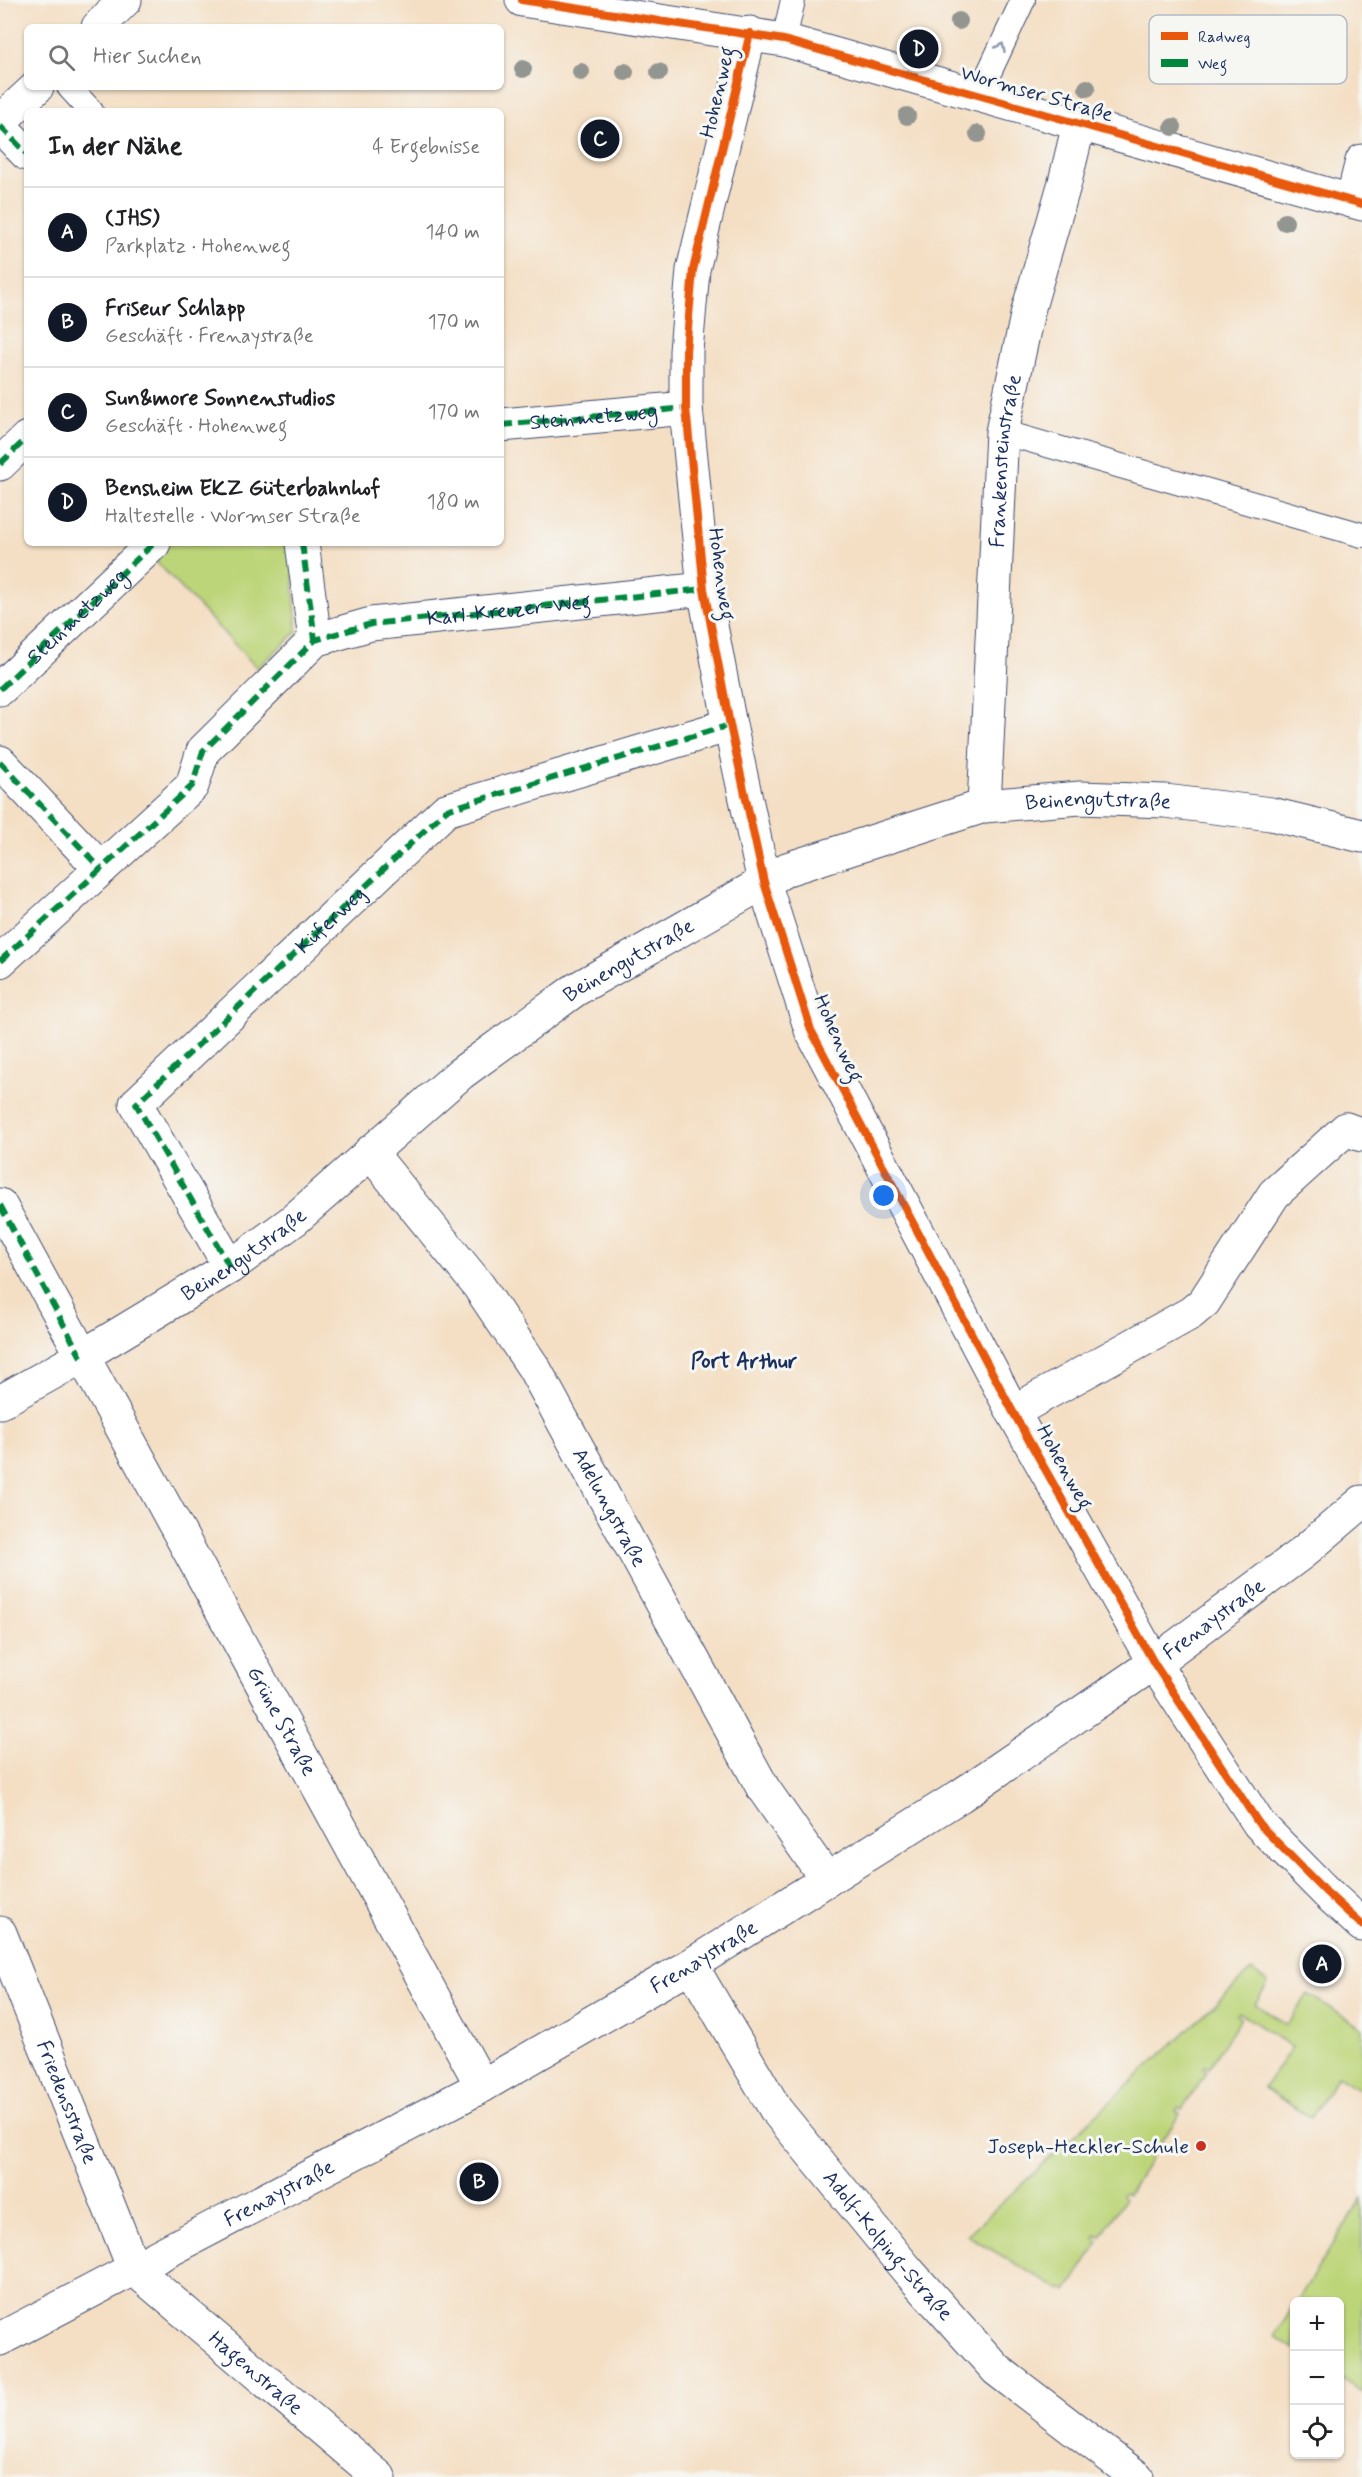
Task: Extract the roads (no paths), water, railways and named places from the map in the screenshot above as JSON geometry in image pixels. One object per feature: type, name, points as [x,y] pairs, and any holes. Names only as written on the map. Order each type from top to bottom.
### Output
[{"type":"street","points":[[101,24],[125,0]]},
{"type":"street","name":"Wormser Straße","points":[[522,0],[784,40],[1357,202]]},
{"type":"street","name":"Hohenweg","points":[[750,33],[693,270],[686,351],[686,408],[704,590],[730,725],[764,882],[811,1030],[1013,1412],[1154,1663],[1259,1824],[1362,1925]]},
{"type":"street","points":[[0,121],[34,90]]},
{"type":"street","name":"Frankensteinstraße","points":[[984,806],[1002,432],[1028,310],[1065,182],[1079,124]]},
{"type":"street","points":[[0,126],[24,151]]},
{"type":"street","points":[[1357,202],[1362,161]]},
{"type":"street","name":"Steinmetzweg","points":[[504,425],[686,408]]},
{"type":"street","points":[[0,464],[24,441]]},
{"type":"street","name":"Steinmetzweg","points":[[0,689],[151,546]]},
{"type":"street","points":[[302,546],[315,640]]},
{"type":"street","name":"Karl-Kreuzer-Weg","points":[[0,961],[192,786],[203,751],[315,640],[371,624],[704,590]]},
{"type":"street","name":"Küferweg","points":[[230,1266],[136,1104],[446,810],[730,725]]},
{"type":"street","points":[[0,762],[101,869]]},
{"type":"street","name":"Beinengutstraße","points":[[0,1402],[81,1358],[230,1266],[294,1220],[460,1074],[575,990],[788,869],[984,806],[1080,798],[1165,801],[1271,814],[1362,836]]},
{"type":"street","name":"Hohenweg","points":[[1013,1412],[1191,1313],[1204,1302],[1274,1194],[1346,1129],[1362,1136]]},
{"type":"street","name":"Adelungstraße","points":[[370,1152],[478,1285],[534,1368],[763,1788],[827,1880]]},
{"type":"street","points":[[0,1205],[81,1358]]},
{"type":"street","name":"Grüne Straße","points":[[81,1358],[482,2086]]},
{"type":"street","name":"Frenaystraße","points":[[0,2338],[482,2086],[691,1965],[960,1796],[1154,1663],[1302,1553],[1362,1502]]},
{"type":"street","name":"Friedensstraße","points":[[0,1933],[134,2269]]},
{"type":"street","name":"Adolf-Kolping-Straße","points":[[691,1965],[776,2110],[908,2271],[997,2370],[1137,2477]]},
{"type":"street","name":"Hagenstraße","points":[[134,2269],[379,2477]]},
{"type":"lane","points":[[784,40],[793,0]]},
{"type":"lane","points":[[980,94],[1023,0]]},
{"type":"lane","points":[[72,90],[88,108]]},
{"type":"lane","points":[[1002,432],[1362,535]]},
{"type":"place","name":"Bensheim EKZ Güterbahnhof","points":[[919,49]]},
{"type":"place","name":"Sun&more Sonnenstudios","points":[[600,139]]},
{"type":"place","name":"(JHS)","points":[[1322,1964]]},
{"type":"place","name":"Joseph-Heckler-Schule","points":[[1201,2146]]},
{"type":"place","name":"Friseur Schlapp","points":[[479,2182]]},
{"type":"district","name":"Port Arthur","points":[[744,1360]]}]
